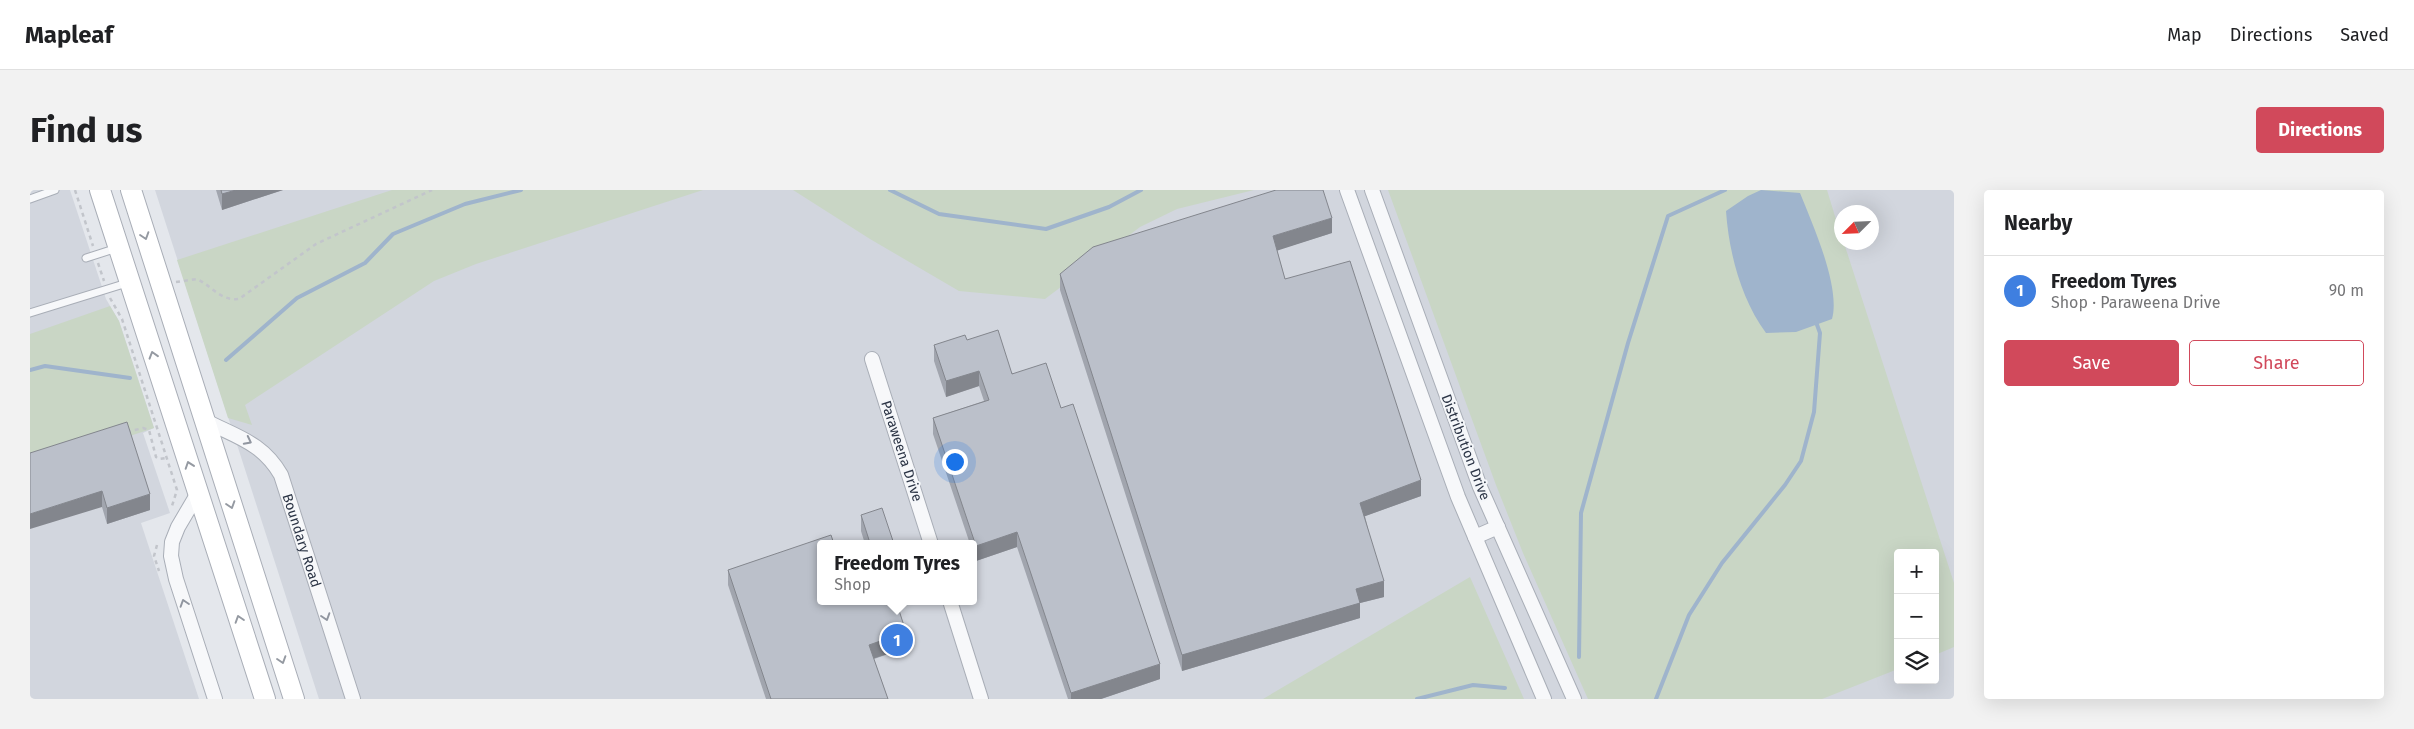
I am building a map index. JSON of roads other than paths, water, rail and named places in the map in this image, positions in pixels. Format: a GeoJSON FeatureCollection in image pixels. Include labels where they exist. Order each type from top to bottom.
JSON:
{"type":"FeatureCollection","features":[{"type":"Feature","properties":{"kind":"main road"},"geometry":{"type":"LineString","coordinates":[[100,190],[265,699]]}},
{"type":"Feature","properties":{"kind":"main road"},"geometry":{"type":"LineString","coordinates":[[131,190],[294,699]]}},
{"type":"Feature","properties":{"kind":"street","name":"Distribution Drive"},"geometry":{"type":"LineString","coordinates":[[1347,190],[1458,498],[1544,699]]}},
{"type":"Feature","properties":{"kind":"street","name":"Distribution Drive"},"geometry":{"type":"LineString","coordinates":[[1372,190],[1480,487],[1574,699]]}},
{"type":"Feature","properties":{"kind":"street","name":"Paraweena Drive"},"geometry":{"type":"LineString","coordinates":[[872,359],[930,540]]}},
{"type":"Feature","properties":{"kind":"street"},"geometry":{"type":"LineString","coordinates":[[1425,406],[1448,398]]}},
{"type":"Feature","properties":{"kind":"street","name":"Boundary Road"},"geometry":{"type":"LineString","coordinates":[[204,420],[260,448],[272,460],[281,475],[353,699]]}},
{"type":"Feature","properties":{"kind":"street"},"geometry":{"type":"LineString","coordinates":[[198,493],[178,527],[172,542],[171,556],[176,579],[215,699]]}},
{"type":"Feature","properties":{"kind":"street"},"geometry":{"type":"LineString","coordinates":[[1475,537],[1498,527]]}},
{"type":"Feature","properties":{"kind":"street"},"geometry":{"type":"LineString","coordinates":[[951,605],[981,699]]}},
{"type":"Feature","properties":{"kind":"lane"},"geometry":{"type":"LineString","coordinates":[[30,199],[55,190]]}},
{"type":"Feature","properties":{"kind":"lane"},"geometry":{"type":"LineString","coordinates":[[86,258],[119,248]]}},
{"type":"Feature","properties":{"kind":"lane"},"geometry":{"type":"LineString","coordinates":[[30,313],[130,282]]}},
{"type":"Feature","properties":{"kind":"water"},"geometry":{"type":"Polygon","coordinates":[[[1761,190],[1800,193],[1818,238],[1829,273],[1834,306],[1832,319],[1796,332],[1766,333],[1757,320],[1743,291],[1733,259],[1726,211],[1748,196],[1761,190]]]}},
{"type":"Feature","properties":{"kind":"waterway"},"geometry":{"type":"LineString","coordinates":[[226,360],[297,298],[365,263],[393,234],[465,204],[521,190]]}},
{"type":"Feature","properties":{"kind":"waterway"},"geometry":{"type":"LineString","coordinates":[[890,190],[939,214],[1046,229],[1109,207],[1141,190]]}},
{"type":"Feature","properties":{"kind":"waterway"},"geometry":{"type":"LineString","coordinates":[[1579,657],[1581,513],[1628,343],[1668,216],[1725,190]]}},
{"type":"Feature","properties":{"kind":"waterway"},"geometry":{"type":"LineString","coordinates":[[1656,699],[1689,615],[1722,563],[1785,485],[1801,461],[1814,412],[1820,333],[1816,322]]}},
{"type":"Feature","properties":{"kind":"waterway"},"geometry":{"type":"LineString","coordinates":[[30,370],[45,366],[130,378]]}},
{"type":"Feature","properties":{"kind":"waterway"},"geometry":{"type":"LineString","coordinates":[[1417,699],[1473,685],[1505,688]]}},
{"type":"Feature","properties":{"kind":"place","name":"Freedom Tyres"},"geometry":{"type":"Point","coordinates":[897,640]}}]}
